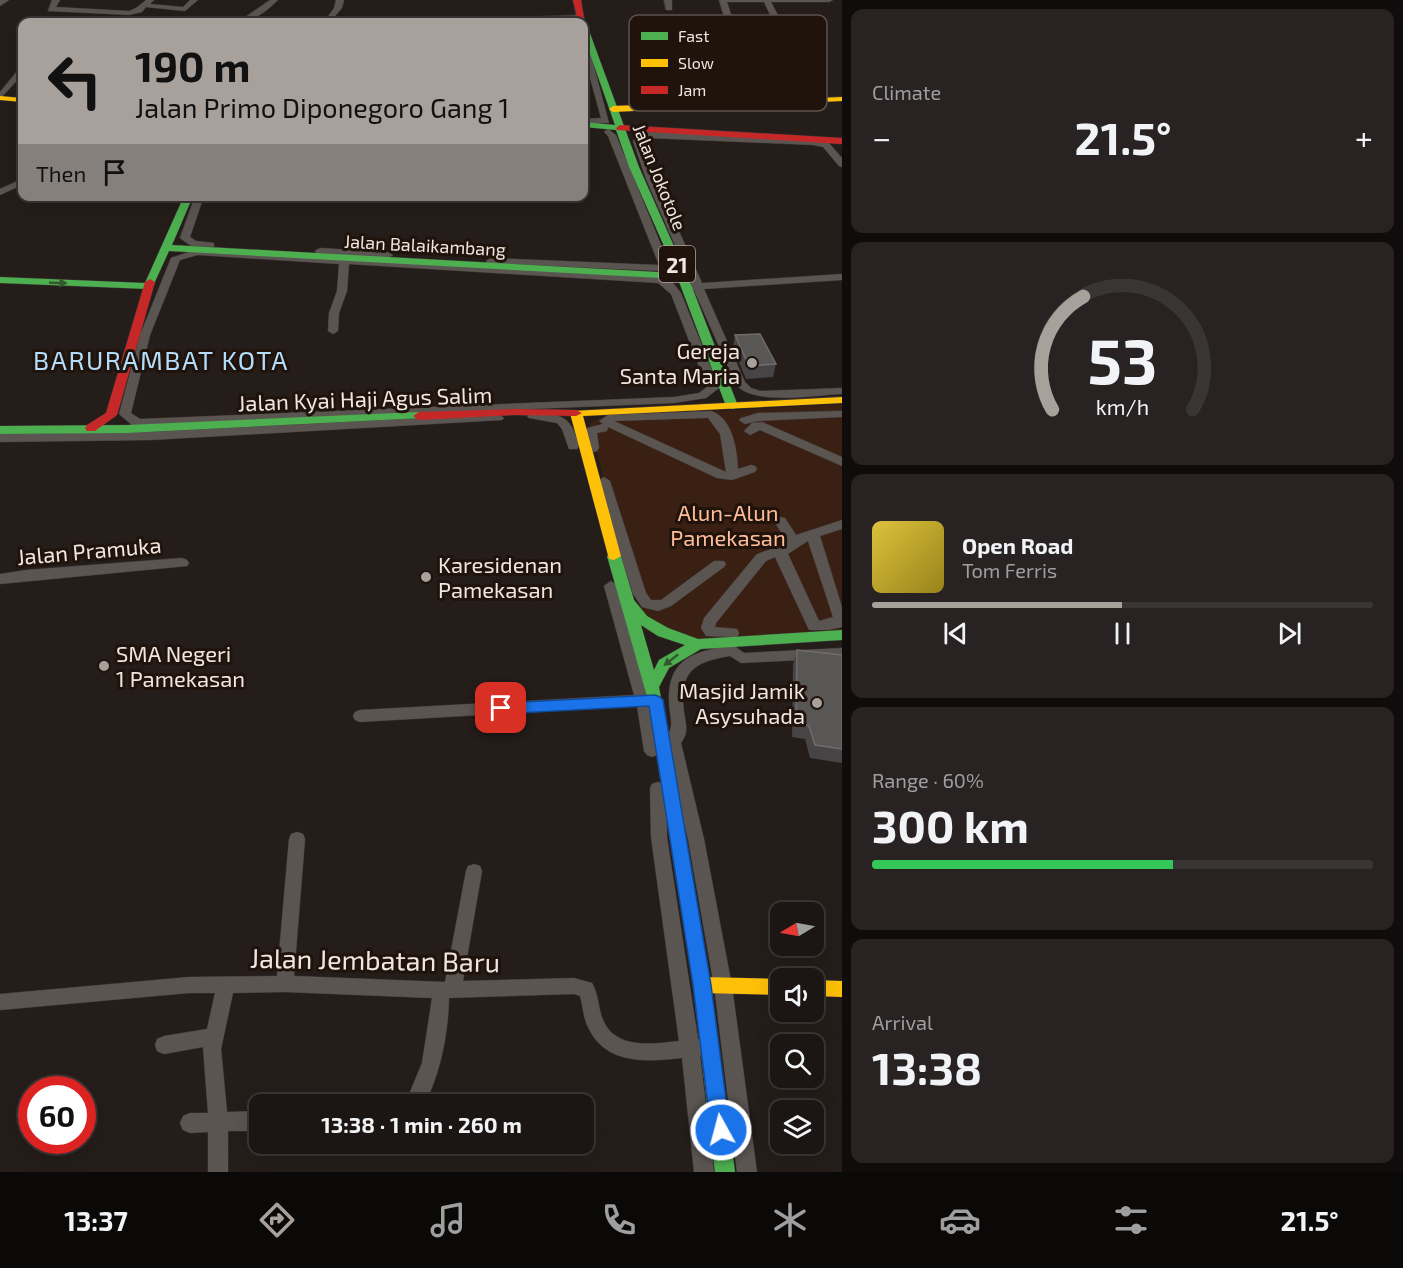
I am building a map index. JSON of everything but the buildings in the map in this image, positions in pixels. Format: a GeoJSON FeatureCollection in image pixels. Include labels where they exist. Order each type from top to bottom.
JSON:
{"type":"FeatureCollection","features":[{"type":"Feature","properties":{"kind":"main road","name":"Jalan Jokotole"},"geometry":{"type":"LineString","coordinates":[[577,0],[579,18]]}},
{"type":"Feature","properties":{"kind":"main road","name":"Jalan Jokotole"},"geometry":{"type":"LineString","coordinates":[[590,65],[634,167],[691,283],[732,406]]}},
{"type":"Feature","properties":{"kind":"main road"},"geometry":{"type":"LineString","coordinates":[[0,97],[18,99]]}},
{"type":"Feature","properties":{"kind":"main road"},"geometry":{"type":"LineString","coordinates":[[827,101],[842,99]]}},
{"type":"Feature","properties":{"kind":"main road"},"geometry":{"type":"LineString","coordinates":[[588,123],[724,111]]}},
{"type":"Feature","properties":{"kind":"main road"},"geometry":{"type":"LineString","coordinates":[[615,122],[836,141]]}},
{"type":"Feature","properties":{"kind":"main road"},"geometry":{"type":"LineString","coordinates":[[91,429],[111,416],[148,286],[187,201]]}},
{"type":"Feature","properties":{"kind":"main road","name":"Jalan Balaikambang"},"geometry":{"type":"LineString","coordinates":[[166,248],[691,283]]}},
{"type":"Feature","properties":{"kind":"main road"},"geometry":{"type":"LineString","coordinates":[[0,280],[148,286]]}},
{"type":"Feature","properties":{"kind":"main road","name":"Jalan Kyai Haji Agus Salim"},"geometry":{"type":"LineString","coordinates":[[0,430],[127,429],[842,400]]}},
{"type":"Feature","properties":{"kind":"main road"},"geometry":{"type":"LineString","coordinates":[[576,412],[602,518],[628,602],[675,814],[711,1047],[725,1172]]}},
{"type":"Feature","properties":{"kind":"main road"},"geometry":{"type":"LineString","coordinates":[[111,416],[127,429]]}},
{"type":"Feature","properties":{"kind":"main road"},"geometry":{"type":"LineString","coordinates":[[628,602],[642,619],[663,633],[698,644],[842,635]]}},
{"type":"Feature","properties":{"kind":"main road"},"geometry":{"type":"LineString","coordinates":[[650,695],[664,664],[698,644]]}},
{"type":"Feature","properties":{"kind":"main road"},"geometry":{"type":"LineString","coordinates":[[702,985],[770,987]]}},
{"type":"Feature","properties":{"kind":"main road"},"geometry":{"type":"LineString","coordinates":[[824,988],[842,989]]}},
{"type":"Feature","properties":{"kind":"street"},"geometry":{"type":"LineString","coordinates":[[0,4],[5,0]]}},
{"type":"Feature","properties":{"kind":"street"},"geometry":{"type":"LineString","coordinates":[[56,0],[49,15],[78,17],[83,11],[133,12],[151,2],[185,9],[194,0]]}},
{"type":"Feature","properties":{"kind":"street"},"geometry":{"type":"LineString","coordinates":[[249,18],[261,12],[274,0]]}},
{"type":"Feature","properties":{"kind":"street"},"geometry":{"type":"LineString","coordinates":[[330,18],[338,8],[340,0]]}},
{"type":"Feature","properties":{"kind":"street"},"geometry":{"type":"LineString","coordinates":[[570,0],[578,18]]}},
{"type":"Feature","properties":{"kind":"street"},"geometry":{"type":"LineString","coordinates":[[728,15],[723,0],[829,0]]}},
{"type":"Feature","properties":{"kind":"street"},"geometry":{"type":"LineString","coordinates":[[767,1],[774,15]]}},
{"type":"Feature","properties":{"kind":"street"},"geometry":{"type":"LineString","coordinates":[[137,18],[151,2]]}},
{"type":"Feature","properties":{"kind":"street"},"geometry":{"type":"LineString","coordinates":[[503,9],[510,18]]}},
{"type":"Feature","properties":{"kind":"street"},"geometry":{"type":"LineString","coordinates":[[588,123],[606,121],[590,65]]}},
{"type":"Feature","properties":{"kind":"street"},"geometry":{"type":"LineString","coordinates":[[0,97],[18,76]]}},
{"type":"Feature","properties":{"kind":"street"},"geometry":{"type":"LineString","coordinates":[[198,201],[185,234],[185,238],[194,244],[661,268],[664,265],[612,135],[615,122]]}},
{"type":"Feature","properties":{"kind":"street"},"geometry":{"type":"LineString","coordinates":[[842,164],[826,145],[813,142],[640,136],[637,141],[691,283],[740,383],[747,390],[759,394],[842,391]]}},
{"type":"Feature","properties":{"kind":"street"},"geometry":{"type":"LineString","coordinates":[[836,141],[842,157]]}},
{"type":"Feature","properties":{"kind":"street"},"geometry":{"type":"LineString","coordinates":[[0,192],[18,184]]}},
{"type":"Feature","properties":{"kind":"street"},"geometry":{"type":"LineString","coordinates":[[198,252],[343,260],[660,280],[676,293],[713,388],[702,396],[674,400],[150,424],[137,423],[125,414],[145,335],[176,258],[198,252]]}},
{"type":"Feature","properties":{"kind":"street"},"geometry":{"type":"LineString","coordinates":[[333,332],[334,313],[342,291],[343,260]]}},
{"type":"Feature","properties":{"kind":"street"},"geometry":{"type":"LineString","coordinates":[[691,283],[842,275]]}},
{"type":"Feature","properties":{"kind":"street"},"geometry":{"type":"LineString","coordinates":[[732,476],[731,450],[723,428],[711,414],[612,417],[605,421],[721,475],[732,476],[751,469]]}},
{"type":"Feature","properties":{"kind":"street"},"geometry":{"type":"LineString","coordinates":[[842,414],[758,417],[748,425],[762,426],[842,462]]}},
{"type":"Feature","properties":{"kind":"street"},"geometry":{"type":"LineString","coordinates":[[0,438],[163,435],[530,416],[559,420],[568,427],[650,695],[660,802],[657,814],[659,837],[704,1172]]}},
{"type":"Feature","properties":{"kind":"street"},"geometry":{"type":"LineString","coordinates":[[758,417],[842,452]]}},
{"type":"Feature","properties":{"kind":"street"},"geometry":{"type":"LineString","coordinates":[[603,428],[591,431],[590,438],[628,561],[640,594],[647,604],[658,606],[666,603],[719,564]]}},
{"type":"Feature","properties":{"kind":"street"},"geometry":{"type":"LineString","coordinates":[[780,521],[794,543]]}},
{"type":"Feature","properties":{"kind":"street"},"geometry":{"type":"LineString","coordinates":[[812,534],[841,620],[828,626],[716,634],[708,628],[709,622],[761,558],[773,552],[782,553],[794,543],[812,534],[842,524]]}},
{"type":"Feature","properties":{"kind":"street"},"geometry":{"type":"LineString","coordinates":[[782,553],[814,626]]}},
{"type":"Feature","properties":{"kind":"street","name":"Jalan Pramuka"},"geometry":{"type":"LineString","coordinates":[[0,579],[182,563]]}},
{"type":"Feature","properties":{"kind":"street"},"geometry":{"type":"LineString","coordinates":[[747,1172],[723,986],[696,840],[673,742],[680,733],[675,700],[678,677],[687,665],[699,657],[733,650],[741,658],[842,653]]}},
{"type":"Feature","properties":{"kind":"street"},"geometry":{"type":"LineString","coordinates":[[360,716],[650,695]]}},
{"type":"Feature","properties":{"kind":"street"},"geometry":{"type":"LineString","coordinates":[[285,984],[297,838]]}},
{"type":"Feature","properties":{"kind":"street"},"geometry":{"type":"LineString","coordinates":[[421,1094],[432,1065],[474,871]]}},
{"type":"Feature","properties":{"kind":"street"},"geometry":{"type":"LineString","coordinates":[[219,1172],[218,1122],[212,1049],[226,984]]}},
{"type":"Feature","properties":{"kind":"street","name":"Jalan Jembatan Baru"},"geometry":{"type":"LineString","coordinates":[[7,1001],[73,993],[226,984],[447,990],[551,985],[583,987],[589,994],[599,1030],[606,1041],[617,1049],[629,1052],[711,1047]]}},
{"type":"Feature","properties":{"kind":"street"},"geometry":{"type":"LineString","coordinates":[[164,1044],[214,1036]]}},
{"type":"Feature","properties":{"kind":"street"},"geometry":{"type":"LineString","coordinates":[[190,1123],[249,1121]]}},
{"type":"Feature","properties":{"kind":"green space","name":"Alun-Alun Pamekasan"},"geometry":{"type":"Polygon","coordinates":[[[842,404],[842,631],[689,643],[645,631],[589,423],[599,418],[842,404]]]}},
{"type":"Feature","properties":{"kind":"traffic: fast"},"geometry":{"type":"LineString","coordinates":[[588,39],[634,167],[687,287],[732,406]]}},
{"type":"Feature","properties":{"kind":"traffic: fast"},"geometry":{"type":"LineString","coordinates":[[588,125],[620,128]]}},
{"type":"Feature","properties":{"kind":"traffic: fast"},"geometry":{"type":"LineString","coordinates":[[150,282],[187,201]]}},
{"type":"Feature","properties":{"kind":"traffic: fast"},"geometry":{"type":"LineString","coordinates":[[166,248],[682,276]]}},
{"type":"Feature","properties":{"kind":"traffic: fast"},"geometry":{"type":"LineString","coordinates":[[0,280],[148,286]]}},
{"type":"Feature","properties":{"kind":"traffic: fast"},"geometry":{"type":"LineString","coordinates":[[0,430],[127,429],[419,416]]}},
{"type":"Feature","properties":{"kind":"traffic: fast"},"geometry":{"type":"LineString","coordinates":[[614,556],[628,602],[642,619],[663,632],[698,644],[842,635]]}},
{"type":"Feature","properties":{"kind":"traffic: fast"},"geometry":{"type":"LineString","coordinates":[[628,602],[655,700],[702,985],[725,1172]]}},
{"type":"Feature","properties":{"kind":"traffic: fast"},"geometry":{"type":"LineString","coordinates":[[652,686],[664,664],[698,644]]}},
{"type":"Feature","properties":{"kind":"traffic: slow"},"geometry":{"type":"LineString","coordinates":[[0,98],[18,100]]}},
{"type":"Feature","properties":{"kind":"traffic: slow"},"geometry":{"type":"LineString","coordinates":[[827,100],[842,99]]}},
{"type":"Feature","properties":{"kind":"traffic: slow"},"geometry":{"type":"LineString","coordinates":[[613,109],[629,108]]}},
{"type":"Feature","properties":{"kind":"traffic: slow"},"geometry":{"type":"LineString","coordinates":[[614,556],[576,413],[842,400]]}},
{"type":"Feature","properties":{"kind":"traffic: slow"},"geometry":{"type":"LineString","coordinates":[[702,985],[770,987]]}},
{"type":"Feature","properties":{"kind":"traffic: slow"},"geometry":{"type":"LineString","coordinates":[[824,988],[842,989]]}},
{"type":"Feature","properties":{"kind":"traffic: jam"},"geometry":{"type":"LineString","coordinates":[[577,0],[581,18]]}},
{"type":"Feature","properties":{"kind":"traffic: jam"},"geometry":{"type":"LineString","coordinates":[[620,128],[842,141]]}},
{"type":"Feature","properties":{"kind":"traffic: jam"},"geometry":{"type":"LineString","coordinates":[[91,428],[111,415],[150,282]]}},
{"type":"Feature","properties":{"kind":"traffic: jam"},"geometry":{"type":"LineString","coordinates":[[419,416],[515,412],[576,413]]}},
{"type":"Feature","properties":{"kind":"place","name":"Gereja Santa Maria"},"geometry":{"type":"Point","coordinates":[752,363]}},
{"type":"Feature","properties":{"kind":"place","name":"Karesidenan Pamekasan"},"geometry":{"type":"Point","coordinates":[426,577]}},
{"type":"Feature","properties":{"kind":"place","name":"SMA Negeri 1 Pamekasan"},"geometry":{"type":"Point","coordinates":[104,666]}},
{"type":"Feature","properties":{"kind":"place","name":"Masjid Jamik Asysuhada"},"geometry":{"type":"Point","coordinates":[817,703]}},
{"type":"Feature","properties":{"kind":"district","name":"BARURAMBAT KOTA"},"geometry":{"type":"Point","coordinates":[161,359]}},
{"type":"Feature","properties":{"kind":"route"},"geometry":{"type":"LineString","coordinates":[[501,708],[655,700],[702,985],[721,1130]]}}]}
